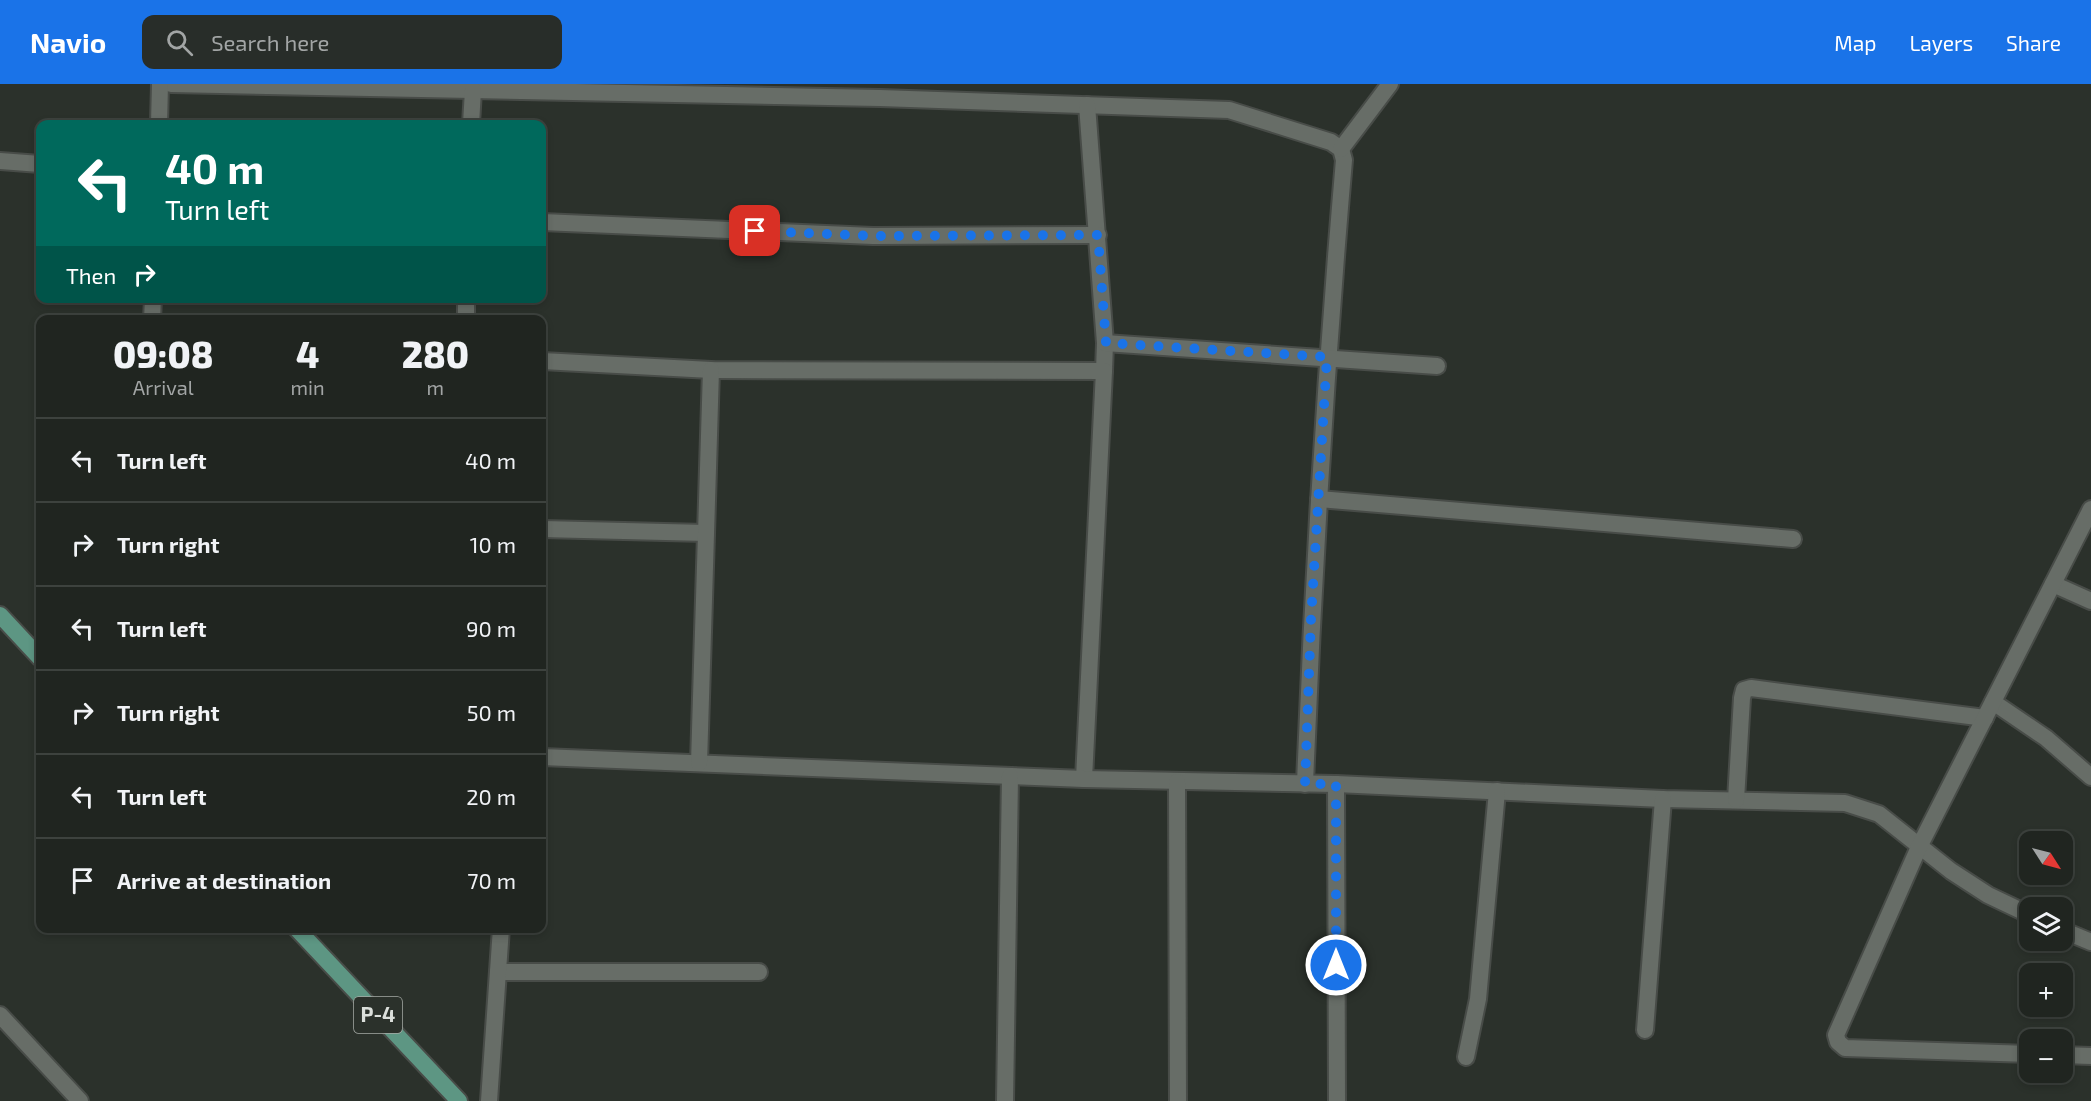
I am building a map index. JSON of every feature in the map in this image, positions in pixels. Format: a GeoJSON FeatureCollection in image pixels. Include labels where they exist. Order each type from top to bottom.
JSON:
{"type":"FeatureCollection","features":[{"type":"Feature","properties":{"kind":"main road"},"geometry":{"type":"LineString","coordinates":[[0,615],[36,654]]}},
{"type":"Feature","properties":{"kind":"main road","name":"P-4"},"geometry":{"type":"LineString","coordinates":[[301,933],[459,1101]]}},
{"type":"Feature","properties":{"kind":"street"},"geometry":{"type":"LineString","coordinates":[[159,120],[160,84]]}},
{"type":"Feature","properties":{"kind":"street"},"geometry":{"type":"LineString","coordinates":[[171,84],[376,86],[472,90],[558,88],[1229,110],[1331,142],[1341,148],[1344,160],[1327,357],[1318,499],[1305,784]]}},
{"type":"Feature","properties":{"kind":"street"},"geometry":{"type":"LineString","coordinates":[[1341,148],[1390,84]]}},
{"type":"Feature","properties":{"kind":"street"},"geometry":{"type":"LineString","coordinates":[[471,120],[472,90]]}},
{"type":"Feature","properties":{"kind":"street"},"geometry":{"type":"LineString","coordinates":[[1084,779],[1106,343],[1087,105]]}},
{"type":"Feature","properties":{"kind":"street"},"geometry":{"type":"LineString","coordinates":[[0,161],[36,164]]}},
{"type":"Feature","properties":{"kind":"street"},"geometry":{"type":"LineString","coordinates":[[546,222],[873,236],[1098,235]]}},
{"type":"Feature","properties":{"kind":"street"},"geometry":{"type":"LineString","coordinates":[[1106,343],[1437,366]]}},
{"type":"Feature","properties":{"kind":"street"},"geometry":{"type":"LineString","coordinates":[[546,362],[711,370],[1104,371]]}},
{"type":"Feature","properties":{"kind":"street"},"geometry":{"type":"LineString","coordinates":[[699,763],[711,370]]}},
{"type":"Feature","properties":{"kind":"street"},"geometry":{"type":"LineString","coordinates":[[1318,499],[1793,539]]}},
{"type":"Feature","properties":{"kind":"street"},"geometry":{"type":"LineString","coordinates":[[2019,1054],[1845,1048],[1838,1042],[1836,1035],[1919,847],[2091,509]]}},
{"type":"Feature","properties":{"kind":"street"},"geometry":{"type":"LineString","coordinates":[[546,529],[706,533]]}},
{"type":"Feature","properties":{"kind":"street"},"geometry":{"type":"LineString","coordinates":[[2053,584],[2091,601]]}},
{"type":"Feature","properties":{"kind":"street"},"geometry":{"type":"LineString","coordinates":[[1736,800],[1744,690],[1751,688],[1985,718]]}},
{"type":"Feature","properties":{"kind":"street"},"geometry":{"type":"LineString","coordinates":[[1993,702],[2046,738],[2091,777]]}},
{"type":"Feature","properties":{"kind":"street"},"geometry":{"type":"LineString","coordinates":[[546,757],[1084,779],[1336,784],[1663,799],[1845,803],[1879,814],[1919,847],[1988,895],[2019,910]]}},
{"type":"Feature","properties":{"kind":"street"},"geometry":{"type":"LineString","coordinates":[[1005,1101],[1010,776]]}},
{"type":"Feature","properties":{"kind":"street"},"geometry":{"type":"LineString","coordinates":[[1177,782],[1178,1101]]}},
{"type":"Feature","properties":{"kind":"street"},"geometry":{"type":"LineString","coordinates":[[1336,784],[1337,1101]]}},
{"type":"Feature","properties":{"kind":"street"},"geometry":{"type":"LineString","coordinates":[[1466,1057],[1478,999],[1497,790]]}},
{"type":"Feature","properties":{"kind":"street"},"geometry":{"type":"LineString","coordinates":[[1645,1030],[1663,799]]}},
{"type":"Feature","properties":{"kind":"street"},"geometry":{"type":"LineString","coordinates":[[489,1101],[501,933]]}},
{"type":"Feature","properties":{"kind":"street"},"geometry":{"type":"LineString","coordinates":[[2073,935],[2091,942]]}},
{"type":"Feature","properties":{"kind":"street"},"geometry":{"type":"LineString","coordinates":[[498,972],[759,972]]}},
{"type":"Feature","properties":{"kind":"street"},"geometry":{"type":"LineString","coordinates":[[0,1015],[80,1101]]}},
{"type":"Feature","properties":{"kind":"street"},"geometry":{"type":"LineString","coordinates":[[2073,1055],[2091,1056]]}},
{"type":"Feature","properties":{"kind":"route"},"geometry":{"type":"LineString","coordinates":[[755,231],[873,236],[1098,235],[1106,343],[1327,357],[1311,619],[1305,784],[1336,784],[1336,965]]}}]}
